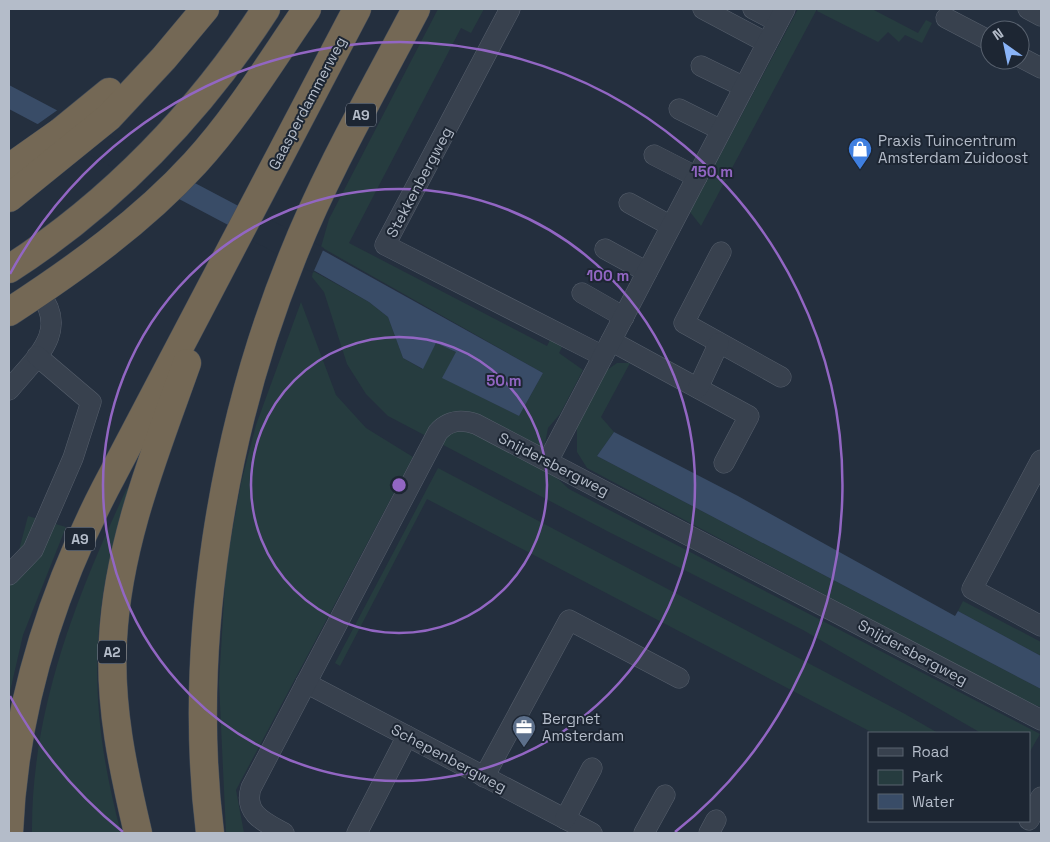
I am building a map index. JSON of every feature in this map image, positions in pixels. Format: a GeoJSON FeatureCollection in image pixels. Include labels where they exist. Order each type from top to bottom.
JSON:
{"type":"FeatureCollection","features":[{"type":"Feature","properties":{"kind":"highway"},"geometry":{"type":"LineString","coordinates":[[100,113],[201,9]]}},
{"type":"Feature","properties":{"kind":"highway"},"geometry":{"type":"LineString","coordinates":[[9,198],[22,168],[100,113],[164,58],[206,9]]}},
{"type":"Feature","properties":{"kind":"highway"},"geometry":{"type":"LineString","coordinates":[[9,269],[96,204],[158,143],[215,81],[266,9]]}},
{"type":"Feature","properties":{"kind":"highway"},"geometry":{"type":"LineString","coordinates":[[9,312],[132,223],[195,163],[230,120],[307,9]]}},
{"type":"Feature","properties":{"kind":"highway","name":"Gaasperdammerweg"},"geometry":{"type":"LineString","coordinates":[[219,269],[357,9]]}},
{"type":"Feature","properties":{"kind":"highway","name":"A9"},"geometry":{"type":"LineString","coordinates":[[210,833],[205,782],[204,681],[210,598],[218,529],[230,465],[251,377],[277,299],[307,221],[416,9]]}},
{"type":"Feature","properties":{"kind":"highway","name":"A9"},"geometry":{"type":"LineString","coordinates":[[9,833],[14,769],[23,709],[36,656],[56,598],[88,522],[219,269]]}},
{"type":"Feature","properties":{"kind":"highway","name":"A2"},"geometry":{"type":"LineString","coordinates":[[138,833],[121,761],[115,717],[112,679],[115,612],[123,564],[137,506],[219,269]]}},
{"type":"Feature","properties":{"kind":"street","name":"Stekkenbergweg"},"geometry":{"type":"LineString","coordinates":[[510,9],[385,245],[607,349]]}},
{"type":"Feature","properties":{"kind":"street"},"geometry":{"type":"LineString","coordinates":[[702,9],[767,43]]}},
{"type":"Feature","properties":{"kind":"street"},"geometry":{"type":"LineString","coordinates":[[548,461],[782,15],[753,9]]}},
{"type":"Feature","properties":{"kind":"street"},"geometry":{"type":"LineString","coordinates":[[1028,9],[1041,16]]}},
{"type":"Feature","properties":{"kind":"street"},"geometry":{"type":"LineString","coordinates":[[946,18],[980,36]]}},
{"type":"Feature","properties":{"kind":"street"},"geometry":{"type":"LineString","coordinates":[[701,66],[744,87]]}},
{"type":"Feature","properties":{"kind":"street"},"geometry":{"type":"LineString","coordinates":[[679,109],[721,130]]}},
{"type":"Feature","properties":{"kind":"street"},"geometry":{"type":"LineString","coordinates":[[654,155],[697,177]]}},
{"type":"Feature","properties":{"kind":"street"},"geometry":{"type":"LineString","coordinates":[[629,202],[671,226]]}},
{"type":"Feature","properties":{"kind":"street"},"geometry":{"type":"LineString","coordinates":[[605,249],[647,272]]}},
{"type":"Feature","properties":{"kind":"street"},"geometry":{"type":"LineString","coordinates":[[722,252],[684,323],[781,377]]}},
{"type":"Feature","properties":{"kind":"street"},"geometry":{"type":"LineString","coordinates":[[9,390],[37,356],[50,336],[52,325],[49,307],[39,292]]}},
{"type":"Feature","properties":{"kind":"street"},"geometry":{"type":"LineString","coordinates":[[582,293],[624,317]]}},
{"type":"Feature","properties":{"kind":"street"},"geometry":{"type":"LineString","coordinates":[[698,388],[719,343]]}},
{"type":"Feature","properties":{"kind":"street"},"geometry":{"type":"LineString","coordinates":[[607,349],[698,388],[750,416],[724,463]]}},
{"type":"Feature","properties":{"kind":"street"},"geometry":{"type":"LineString","coordinates":[[9,575],[33,550],[73,458],[91,402],[37,356]]}},
{"type":"Feature","properties":{"kind":"street","name":"Snijdersbergweg"},"geometry":{"type":"LineString","coordinates":[[284,833],[256,817],[250,806],[249,795],[251,788],[430,447],[444,426],[451,422],[468,421],[548,461],[1041,720]]}},
{"type":"Feature","properties":{"kind":"street"},"geometry":{"type":"LineString","coordinates":[[1041,460],[972,589],[1041,626]]}},
{"type":"Feature","properties":{"kind":"street"},"geometry":{"type":"LineString","coordinates":[[484,777],[569,620],[679,678]]}},
{"type":"Feature","properties":{"kind":"street","name":"Schepenbergweg"},"geometry":{"type":"LineString","coordinates":[[306,683],[588,832]]}},
{"type":"Feature","properties":{"kind":"street"},"geometry":{"type":"LineString","coordinates":[[357,833],[407,736]]}},
{"type":"Feature","properties":{"kind":"street"},"geometry":{"type":"LineString","coordinates":[[565,819],[592,768]]}},
{"type":"Feature","properties":{"kind":"street"},"geometry":{"type":"LineString","coordinates":[[644,833],[665,795]]}},
{"type":"Feature","properties":{"kind":"street"},"geometry":{"type":"LineString","coordinates":[[1030,819],[1041,797]]}},
{"type":"Feature","properties":{"kind":"street"},"geometry":{"type":"LineString","coordinates":[[1022,833],[1028,822]]}},
{"type":"Feature","properties":{"kind":"green space"},"geometry":{"type":"Polygon","coordinates":[[[438,9],[484,9],[471,33],[461,28],[349,243],[547,346],[550,340],[562,347],[559,353],[583,370],[560,414],[548,428],[543,454],[547,469],[569,489],[1040,734],[1030,751],[1030,732],[979,732],[803,630],[607,531],[388,416],[366,394],[347,364],[324,292],[312,277],[313,271],[369,302],[388,317],[403,358],[422,369],[436,343],[456,352],[443,378],[519,416],[543,373],[321,247],[329,219],[438,9]]]}},
{"type":"Feature","properties":{"kind":"green space"},"geometry":{"type":"Polygon","coordinates":[[[798,9],[817,9],[701,226],[690,212],[798,9]]]}},
{"type":"Feature","properties":{"kind":"green space"},"geometry":{"type":"Polygon","coordinates":[[[818,9],[872,9],[918,33],[926,20],[932,23],[922,43],[905,35],[899,42],[888,32],[878,42],[817,11],[818,9]]]}},
{"type":"Feature","properties":{"kind":"green space"},"geometry":{"type":"Polygon","coordinates":[[[301,302],[336,395],[366,428],[413,457],[236,790],[244,833],[226,833],[219,683],[226,566],[241,483],[256,425],[301,302]]]}},
{"type":"Feature","properties":{"kind":"green space"},"geometry":{"type":"Polygon","coordinates":[[[617,363],[630,363],[601,417],[614,432],[597,456],[1041,689],[1041,707],[1026,702],[587,468],[577,452],[577,427],[607,370],[617,363]]]}},
{"type":"Feature","properties":{"kind":"green space"},"geometry":{"type":"Polygon","coordinates":[[[438,468],[936,732],[871,732],[427,499],[340,666],[335,663],[438,468]]]}},
{"type":"Feature","properties":{"kind":"green space"},"geometry":{"type":"Polygon","coordinates":[[[127,488],[129,490],[106,578],[100,619],[97,661],[98,702],[103,744],[110,788],[121,833],[32,833],[39,743],[48,699],[74,613],[90,571],[127,488]]]}},
{"type":"Feature","properties":{"kind":"green space"},"geometry":{"type":"Polygon","coordinates":[[[28,516],[66,527],[23,635],[9,696],[9,588],[28,516]]]}},
{"type":"Feature","properties":{"kind":"green space"},"geometry":{"type":"Polygon","coordinates":[[[963,601],[1041,642],[1041,656],[958,611],[963,601]]]}},
{"type":"Feature","properties":{"kind":"water"},"geometry":{"type":"Polygon","coordinates":[[[9,85],[324,251],[543,373],[519,416],[442,378],[456,352],[436,343],[423,369],[403,358],[388,317],[369,302],[315,271],[9,109],[9,85]]]}},
{"type":"Feature","properties":{"kind":"water"},"geometry":{"type":"Polygon","coordinates":[[[614,432],[738,496],[955,616],[958,611],[1041,656],[1041,689],[597,456],[614,432]]]}},
{"type":"Feature","properties":{"kind":"pier"},"geometry":{"type":"Polygon","coordinates":[[[59,109],[197,181],[177,201],[35,126],[59,109]]]}},
{"type":"Feature","properties":{"kind":"pier"},"geometry":{"type":"Polygon","coordinates":[[[240,204],[324,248],[313,273],[227,227],[240,204]]]}},
{"type":"Feature","properties":{"kind":"place","name":"Praxis Tuincentrum Amsterdam Zuidoost"},"geometry":{"type":"Point","coordinates":[860,170]}},
{"type":"Feature","properties":{"kind":"place","name":"Bergnet Amsterdam"},"geometry":{"type":"Point","coordinates":[524,748]}}]}
